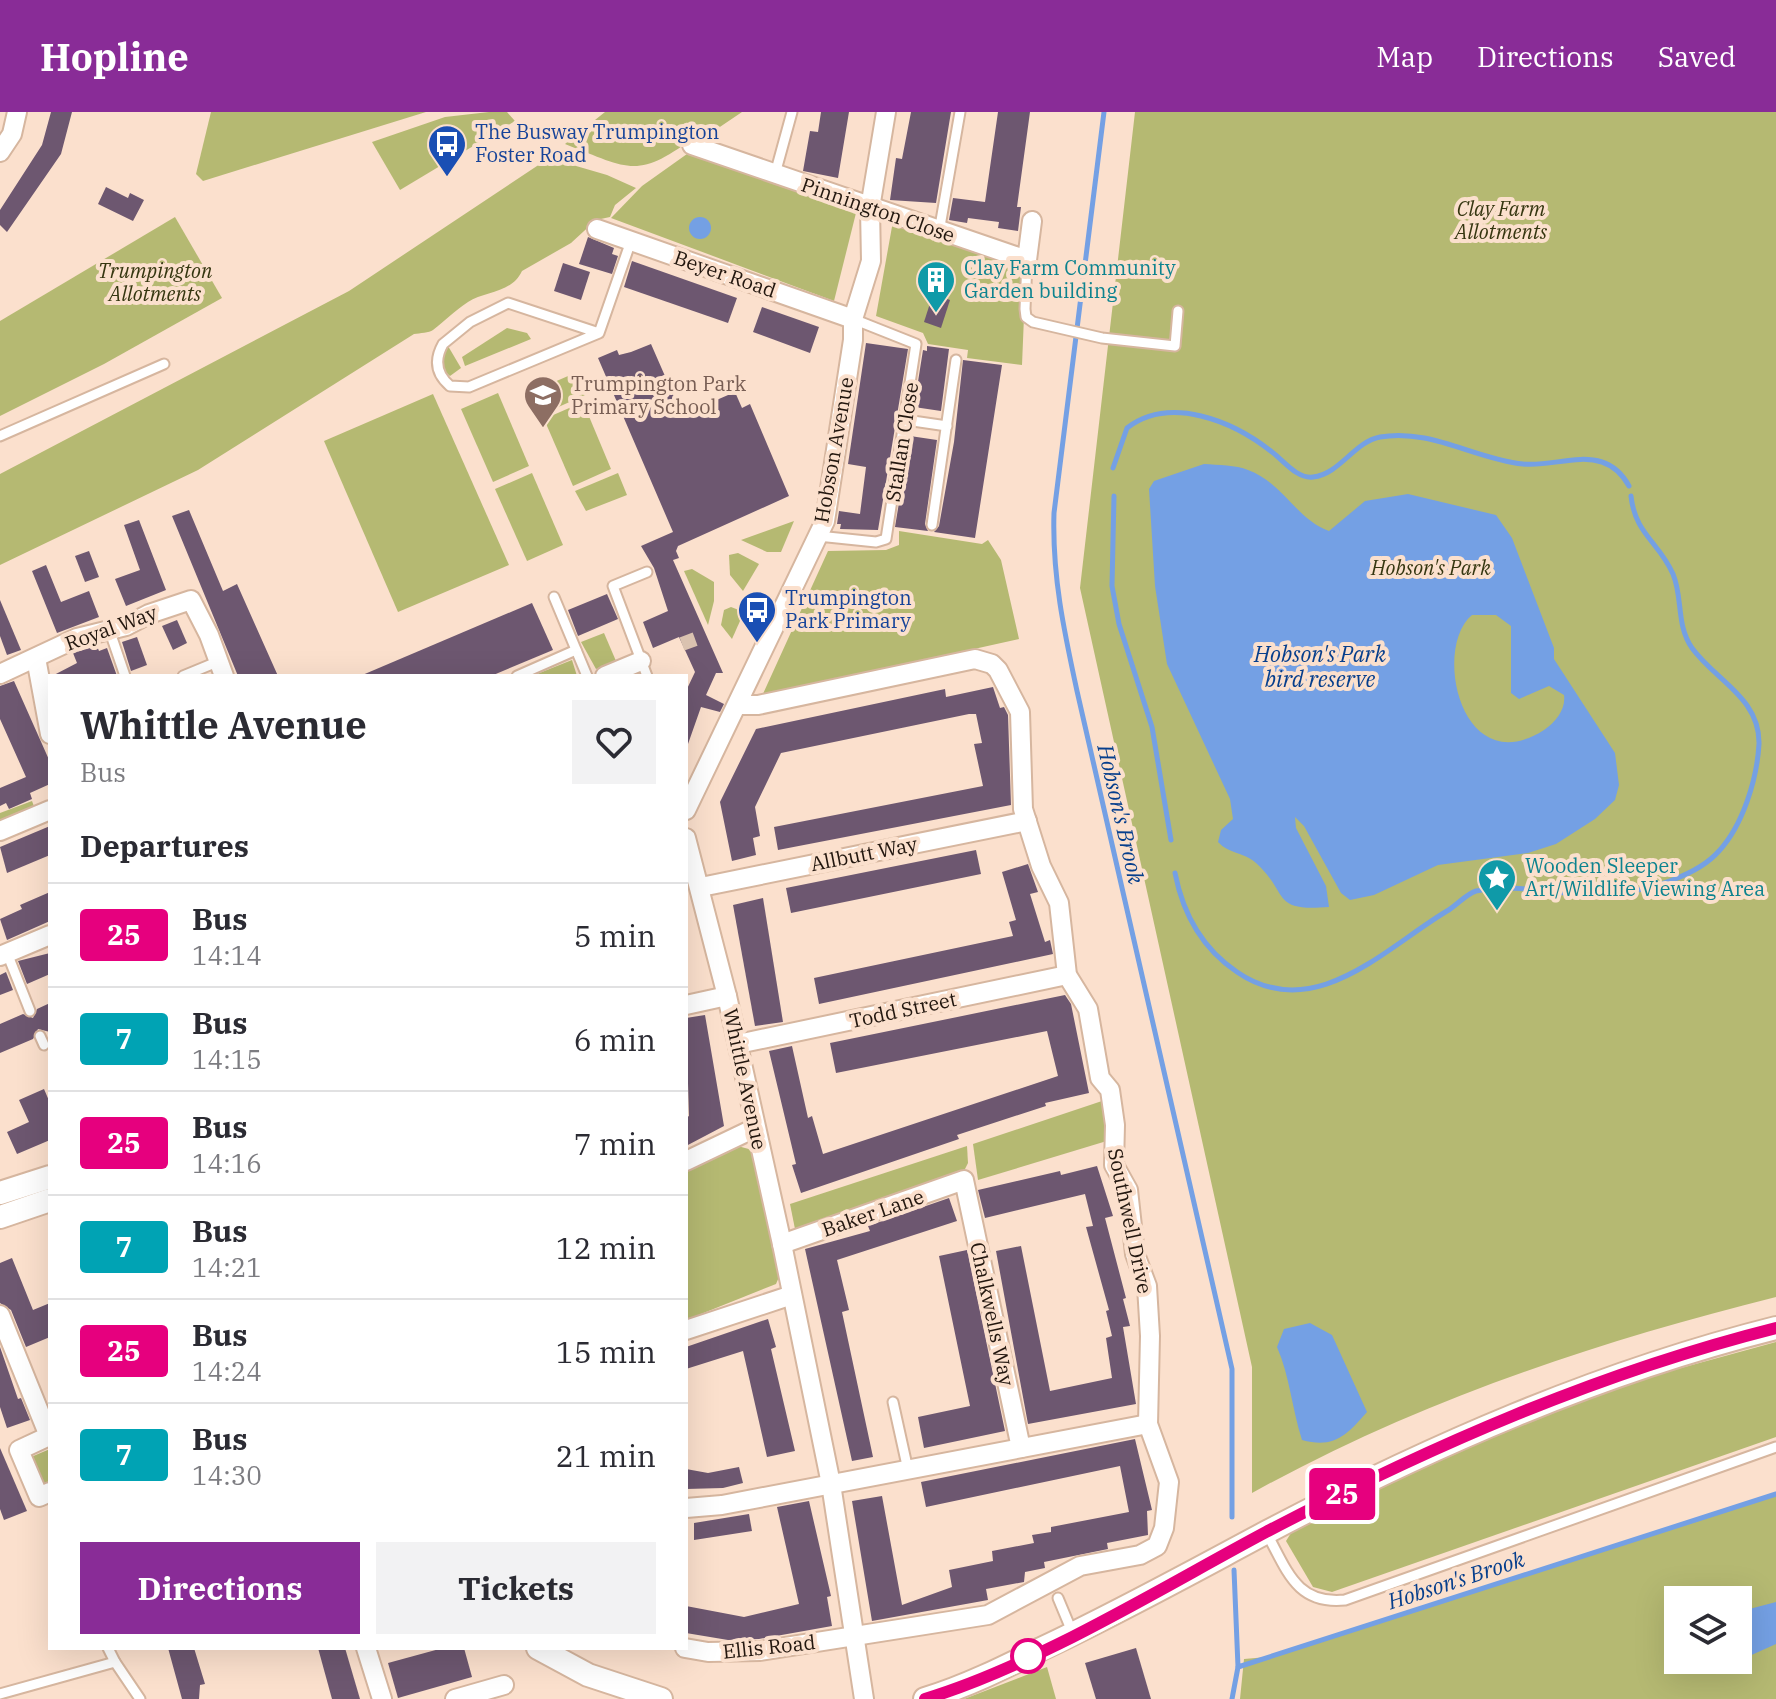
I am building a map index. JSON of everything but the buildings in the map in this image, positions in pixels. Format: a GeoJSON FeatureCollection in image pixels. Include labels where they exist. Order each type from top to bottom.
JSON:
{"type":"FeatureCollection","features":[{"type":"Feature","properties":{"kind":"street"},"geometry":{"type":"LineString","coordinates":[[0,152],[12,134],[17,112]]}},
{"type":"Feature","properties":{"kind":"street","name":"Hobson Avenue"},"geometry":{"type":"LineString","coordinates":[[688,806],[825,521],[853,319],[871,261],[870,208],[886,112]]}},
{"type":"Feature","properties":{"kind":"street","name":"Pinnington Close"},"geometry":{"type":"LineString","coordinates":[[692,145],[1027,260]]}},
{"type":"Feature","properties":{"kind":"street"},"geometry":{"type":"LineString","coordinates":[[1027,260],[1032,221]]}},
{"type":"Feature","properties":{"kind":"street","name":"Beyer Road"},"geometry":{"type":"LineString","coordinates":[[597,229],[853,319]]}},
{"type":"Feature","properties":{"kind":"street","name":"Royal Way"},"geometry":{"type":"LineString","coordinates":[[0,674],[77,638],[126,626],[149,614],[191,600],[209,635],[221,669]]}},
{"type":"Feature","properties":{"kind":"street"},"geometry":{"type":"LineString","coordinates":[[36,658],[48,723]]}},
{"type":"Feature","properties":{"kind":"street","name":"Southwell Drive"},"geometry":{"type":"LineString","coordinates":[[738,705],[758,705],[975,659],[992,664],[1020,712],[1027,821],[1041,866],[1059,903],[1067,975],[1088,1009],[1100,1078],[1110,1090],[1115,1125],[1114,1165],[1128,1190],[1135,1254],[1147,1286],[1150,1336],[1148,1424],[1169,1482],[1164,1528],[1157,1546],[1140,1555],[1080,1566],[988,1615],[854,1637]]}},
{"type":"Feature","properties":{"kind":"street"},"geometry":{"type":"LineString","coordinates":[[615,674],[644,668]]}},
{"type":"Feature","properties":{"kind":"street"},"geometry":{"type":"LineString","coordinates":[[0,831],[48,811]]}},
{"type":"Feature","properties":{"kind":"street","name":"Allbutt Way"},"geometry":{"type":"LineString","coordinates":[[701,887],[1027,821]]}},
{"type":"Feature","properties":{"kind":"street","name":"Whittle Avenue"},"geometry":{"type":"LineString","coordinates":[[688,845],[727,996],[782,1244],[831,1484],[864,1699]]}},
{"type":"Feature","properties":{"kind":"street"},"geometry":{"type":"LineString","coordinates":[[3,954],[48,936]]}},
{"type":"Feature","properties":{"kind":"street","name":"Todd Street"},"geometry":{"type":"LineString","coordinates":[[738,1044],[1067,975]]}},
{"type":"Feature","properties":{"kind":"street"},"geometry":{"type":"LineString","coordinates":[[688,1005],[727,996]]}},
{"type":"Feature","properties":{"kind":"street"},"geometry":{"type":"LineString","coordinates":[[688,1160],[755,1128]]}},
{"type":"Feature","properties":{"kind":"street"},"geometry":{"type":"LineString","coordinates":[[0,1193],[48,1178]]}},
{"type":"Feature","properties":{"kind":"street","name":"Baker Lane"},"geometry":{"type":"LineString","coordinates":[[782,1244],[964,1180]]}},
{"type":"Feature","properties":{"kind":"street","name":"Chalkwells Way"},"geometry":{"type":"LineString","coordinates":[[964,1180],[1021,1448]]}},
{"type":"Feature","properties":{"kind":"street"},"geometry":{"type":"LineString","coordinates":[[0,1217],[48,1201]]}},
{"type":"Feature","properties":{"kind":"street"},"geometry":{"type":"LineString","coordinates":[[688,1329],[792,1295]]}},
{"type":"Feature","properties":{"kind":"street"},"geometry":{"type":"LineString","coordinates":[[0,1315],[48,1434]]}},
{"type":"Feature","properties":{"kind":"street"},"geometry":{"type":"LineString","coordinates":[[925,1699],[985,1676],[1073,1634],[1422,1453],[1677,1356],[1776,1328]]}},
{"type":"Feature","properties":{"kind":"street"},"geometry":{"type":"LineString","coordinates":[[688,1508],[722,1505],[1148,1424]]}},
{"type":"Feature","properties":{"kind":"street"},"geometry":{"type":"LineString","coordinates":[[48,1436],[19,1450],[39,1497],[48,1493]]}},
{"type":"Feature","properties":{"kind":"street","name":"Ellis Road"},"geometry":{"type":"LineString","coordinates":[[688,1649],[708,1652],[760,1651],[854,1637]]}},
{"type":"Feature","properties":{"kind":"street"},"geometry":{"type":"LineString","coordinates":[[367,1650],[382,1699]]}},
{"type":"Feature","properties":{"kind":"street"},"geometry":{"type":"LineString","coordinates":[[541,1650],[609,1692],[661,1699]]}},
{"type":"Feature","properties":{"kind":"street"},"geometry":{"type":"LineString","coordinates":[[455,1699],[504,1685]]}},
{"type":"Feature","properties":{"kind":"lane"},"geometry":{"type":"LineString","coordinates":[[775,174],[792,112]]}},
{"type":"Feature","properties":{"kind":"lane"},"geometry":{"type":"LineString","coordinates":[[939,232],[960,112]]}},
{"type":"Feature","properties":{"kind":"lane"},"geometry":{"type":"LineString","coordinates":[[599,333],[520,305],[502,304],[443,344],[437,355],[438,368],[450,386],[469,387],[599,333],[631,241]]}},
{"type":"Feature","properties":{"kind":"lane"},"geometry":{"type":"LineString","coordinates":[[1027,260],[1026,317],[1056,330],[1175,346],[1178,311]]}},
{"type":"Feature","properties":{"kind":"lane","name":"Stallan Close"},"geometry":{"type":"LineString","coordinates":[[818,536],[876,542],[886,539],[906,420],[916,344],[853,319]]}},
{"type":"Feature","properties":{"kind":"lane"},"geometry":{"type":"LineString","coordinates":[[932,525],[956,360]]}},
{"type":"Feature","properties":{"kind":"lane"},"geometry":{"type":"LineString","coordinates":[[0,436],[164,364]]}},
{"type":"Feature","properties":{"kind":"lane"},"geometry":{"type":"LineString","coordinates":[[906,420],[947,426]]}},
{"type":"Feature","properties":{"kind":"lane"},"geometry":{"type":"LineString","coordinates":[[644,668],[613,586],[647,572]]}},
{"type":"Feature","properties":{"kind":"lane"},"geometry":{"type":"LineString","coordinates":[[554,597],[586,674]]}},
{"type":"Feature","properties":{"kind":"lane"},"geometry":{"type":"LineString","coordinates":[[109,629],[124,674]]}},
{"type":"Feature","properties":{"kind":"lane"},"geometry":{"type":"LineString","coordinates":[[522,674],[576,650]]}},
{"type":"Feature","properties":{"kind":"lane"},"geometry":{"type":"LineString","coordinates":[[194,674],[221,669]]}},
{"type":"Feature","properties":{"kind":"lane"},"geometry":{"type":"LineString","coordinates":[[3,954],[30,1011]]}},
{"type":"Feature","properties":{"kind":"lane"},"geometry":{"type":"LineString","coordinates":[[893,1402],[908,1470]]}},
{"type":"Feature","properties":{"kind":"lane"},"geometry":{"type":"LineString","coordinates":[[1266,1532],[1310,1598],[1323,1602],[1345,1600],[1776,1447]]}},
{"type":"Feature","properties":{"kind":"lane"},"geometry":{"type":"LineString","coordinates":[[1058,1598],[1073,1634]]}},
{"type":"Feature","properties":{"kind":"lane"},"geometry":{"type":"LineString","coordinates":[[109,1650],[140,1699]]}},
{"type":"Feature","properties":{"kind":"lane"},"geometry":{"type":"LineString","coordinates":[[0,1694],[115,1662]]}},
{"type":"Feature","properties":{"kind":"green space"},"geometry":{"type":"Polygon","coordinates":[[[211,112],[426,112],[203,181],[196,174],[211,112]]]}},
{"type":"Feature","properties":{"kind":"green space"},"geometry":{"type":"Polygon","coordinates":[[[507,112],[515,121],[400,190],[372,142],[445,117],[507,112]]]}},
{"type":"Feature","properties":{"kind":"green space"},"geometry":{"type":"Polygon","coordinates":[[[605,112],[742,112],[708,135],[699,134],[661,159],[634,166],[605,160],[565,144],[605,112]]]}},
{"type":"Feature","properties":{"kind":"green space","name":"Hobson's Park"},"geometry":{"type":"Polygon","coordinates":[[[1135,112],[1776,112],[1776,1297],[1640,1334],[1508,1378],[1378,1430],[1252,1493],[1252,1367],[1080,588],[1135,112]]]}},
{"type":"Feature","properties":{"kind":"green space"},"geometry":{"type":"Polygon","coordinates":[[[694,149],[857,209],[834,301],[611,218],[642,186],[694,149]]]}},
{"type":"Feature","properties":{"kind":"green space"},"geometry":{"type":"Polygon","coordinates":[[[559,161],[607,175],[636,188],[615,205],[610,217],[596,220],[571,243],[522,271],[512,284],[468,302],[431,331],[414,334],[198,470],[0,565],[0,474],[349,291],[543,162],[559,161]]]}},
{"type":"Feature","properties":{"kind":"green space","name":"Trumpington Allotments"},"geometry":{"type":"Polygon","coordinates":[[[175,217],[222,298],[104,364],[0,416],[0,321],[175,217]]]}},
{"type":"Feature","properties":{"kind":"green space"},"geometry":{"type":"Polygon","coordinates":[[[893,221],[1026,268],[1022,365],[967,358],[968,350],[928,344],[923,333],[876,316],[893,221]]]}},
{"type":"Feature","properties":{"kind":"green space"},"geometry":{"type":"Polygon","coordinates":[[[507,328],[527,333],[531,339],[465,366],[462,357],[507,328]]]}},
{"type":"Feature","properties":{"kind":"green space"},"geometry":{"type":"Polygon","coordinates":[[[448,346],[461,368],[450,376],[444,371],[442,357],[448,346]]]}},
{"type":"Feature","properties":{"kind":"green space"},"geometry":{"type":"Polygon","coordinates":[[[575,373],[585,395],[543,414],[536,398],[538,389],[575,373]]]}},
{"type":"Feature","properties":{"kind":"green space"},"geometry":{"type":"Polygon","coordinates":[[[498,393],[529,466],[493,482],[461,409],[498,393]]]}},
{"type":"Feature","properties":{"kind":"green space"},"geometry":{"type":"Polygon","coordinates":[[[433,394],[509,565],[398,612],[324,441],[433,394]]]}},
{"type":"Feature","properties":{"kind":"green space"},"geometry":{"type":"Polygon","coordinates":[[[583,402],[611,469],[573,486],[544,419],[583,402]]]}},
{"type":"Feature","properties":{"kind":"green space"},"geometry":{"type":"Polygon","coordinates":[[[532,473],[563,545],[527,561],[495,489],[532,473]]]}},
{"type":"Feature","properties":{"kind":"green space"},"geometry":{"type":"Polygon","coordinates":[[[618,473],[627,495],[586,511],[575,491],[618,473]]]}},
{"type":"Feature","properties":{"kind":"green space"},"geometry":{"type":"Polygon","coordinates":[[[794,521],[781,552],[767,552],[741,540],[794,521]]]}},
{"type":"Feature","properties":{"kind":"green space"},"geometry":{"type":"Polygon","coordinates":[[[899,531],[982,544],[988,540],[1001,560],[1019,639],[762,696],[828,551],[886,550],[899,545],[899,531]]]}},
{"type":"Feature","properties":{"kind":"green space"},"geometry":{"type":"Polygon","coordinates":[[[738,553],[759,564],[743,591],[730,575],[729,555],[738,553]]]}},
{"type":"Feature","properties":{"kind":"green space"},"geometry":{"type":"Polygon","coordinates":[[[692,569],[714,582],[714,601],[708,625],[684,571],[692,569]]]}},
{"type":"Feature","properties":{"kind":"green space"},"geometry":{"type":"Polygon","coordinates":[[[731,607],[744,612],[732,639],[721,625],[724,610],[731,607]]]}},
{"type":"Feature","properties":{"kind":"green space"},"geometry":{"type":"Polygon","coordinates":[[[604,633],[616,661],[596,669],[581,642],[604,633]]]}},
{"type":"Feature","properties":{"kind":"green space"},"geometry":{"type":"Polygon","coordinates":[[[572,660],[576,674],[537,674],[572,660]]]}},
{"type":"Feature","properties":{"kind":"green space"},"geometry":{"type":"Polygon","coordinates":[[[32,801],[35,809],[0,824],[0,813],[32,801]]]}},
{"type":"Feature","properties":{"kind":"green space"},"geometry":{"type":"Polygon","coordinates":[[[1105,1100],[1110,1140],[978,1180],[973,1144],[1105,1100]]]}},
{"type":"Feature","properties":{"kind":"green space"},"geometry":{"type":"Polygon","coordinates":[[[734,1145],[756,1151],[781,1272],[776,1284],[688,1319],[688,1167],[734,1145]]]}},
{"type":"Feature","properties":{"kind":"green space"},"geometry":{"type":"Polygon","coordinates":[[[967,1146],[968,1163],[962,1175],[796,1234],[790,1204],[967,1146]]]}},
{"type":"Feature","properties":{"kind":"green space"},"geometry":{"type":"Polygon","coordinates":[[[1776,1342],[1776,1437],[1332,1592],[1313,1587],[1286,1541],[1291,1533],[1489,1435],[1659,1374],[1776,1342]]]}},
{"type":"Feature","properties":{"kind":"green space"},"geometry":{"type":"Polygon","coordinates":[[[48,1450],[48,1487],[44,1489],[31,1457],[48,1450]]]}},
{"type":"Feature","properties":{"kind":"green space"},"geometry":{"type":"Polygon","coordinates":[[[1776,1494],[1776,1699],[1240,1699],[1244,1659],[1267,1657],[1776,1494]]]}},
{"type":"Feature","properties":{"kind":"green space"},"geometry":{"type":"Polygon","coordinates":[[[1047,1667],[1056,1699],[964,1699],[1047,1667]]]}},
{"type":"Feature","properties":{"kind":"water"},"geometry":{"type":"Polygon","coordinates":[[[700,217],[708,220],[711,228],[708,236],[700,239],[692,236],[689,228],[692,220],[700,217]]]}},
{"type":"Feature","properties":{"kind":"water","name":"Hobson's Park bird reserve"},"geometry":{"type":"Polygon","coordinates":[[[1204,464],[1243,468],[1270,483],[1307,518],[1329,531],[1365,501],[1408,494],[1496,515],[1512,538],[1554,648],[1554,659],[1615,753],[1619,785],[1615,800],[1595,819],[1556,844],[1528,853],[1438,865],[1374,895],[1350,900],[1341,893],[1304,826],[1295,817],[1296,828],[1326,886],[1329,907],[1297,907],[1289,903],[1256,863],[1218,842],[1221,830],[1233,819],[1230,799],[1167,664],[1155,586],[1149,489],[1154,481],[1204,464]],[[1472,615],[1460,632],[1455,654],[1455,680],[1462,705],[1474,726],[1492,739],[1515,742],[1544,730],[1552,723],[1562,710],[1564,695],[1549,686],[1519,699],[1511,693],[1511,626],[1496,615],[1472,615]]]}},
{"type":"Feature","properties":{"kind":"water"},"geometry":{"type":"Polygon","coordinates":[[[1310,1323],[1332,1335],[1367,1412],[1339,1438],[1323,1443],[1302,1440],[1277,1347],[1284,1329],[1310,1323]]]}},
{"type":"Feature","properties":{"kind":"water"},"geometry":{"type":"Polygon","coordinates":[[[1776,1602],[1776,1644],[1752,1655],[1752,1608],[1776,1602]]]}},
{"type":"Feature","properties":{"kind":"waterway","name":"Hobson's Brook"},"geometry":{"type":"LineString","coordinates":[[1104,112],[1054,513],[1057,581],[1077,691],[1232,1369],[1232,1517]]}},
{"type":"Feature","properties":{"kind":"waterway"},"geometry":{"type":"LineString","coordinates":[[1113,468],[1127,428],[1144,418],[1162,413],[1181,413],[1201,416],[1239,431],[1307,477],[1323,475],[1371,440],[1399,435],[1435,440],[1523,464],[1583,459],[1602,462],[1618,471],[1629,486]]}},
{"type":"Feature","properties":{"kind":"waterway"},"geometry":{"type":"LineString","coordinates":[[1114,496],[1112,586],[1119,624],[1152,727],[1171,840]]}},
{"type":"Feature","properties":{"kind":"waterway"},"geometry":{"type":"LineString","coordinates":[[1175,873],[1189,916],[1214,953],[1237,972],[1266,986],[1294,990],[1321,986],[1374,961],[1476,891],[1512,888],[1585,895],[1621,893],[1674,880],[1710,860],[1728,840],[1747,801],[1758,758],[1757,728],[1745,702],[1702,660],[1687,639],[1673,574],[1637,520],[1631,496]]}},
{"type":"Feature","properties":{"kind":"waterway","name":"Hobson's Brook"},"geometry":{"type":"LineString","coordinates":[[1234,1570],[1238,1667],[1776,1494]]}},
{"type":"Feature","properties":{"kind":"waterway"},"geometry":{"type":"LineString","coordinates":[[1232,1699],[1238,1667]]}},
{"type":"Feature","properties":{"kind":"tunnel"},"geometry":{"type":"LineString","coordinates":[[682,644],[701,637]]}},
{"type":"Feature","properties":{"kind":"bus line","name":"25"},"geometry":{"type":"LineString","coordinates":[[925,1699],[985,1676],[1073,1634],[1422,1453],[1570,1393],[1677,1356],[1776,1328]]}},
{"type":"Feature","properties":{"kind":"place","name":"The Busway Trumpington Foster Road"},"geometry":{"type":"Point","coordinates":[447,178]}},
{"type":"Feature","properties":{"kind":"place","name":"Clay Farm Community Garden building"},"geometry":{"type":"Point","coordinates":[936,314]}},
{"type":"Feature","properties":{"kind":"place","name":"Trumpington Park Primary School"},"geometry":{"type":"Point","coordinates":[543,429]}},
{"type":"Feature","properties":{"kind":"place","name":"Trumpington Park Primary"},"geometry":{"type":"Point","coordinates":[757,644]}},
{"type":"Feature","properties":{"kind":"place","name":"Wooden Sleeper Art/Wildlife Viewing Area"},"geometry":{"type":"Point","coordinates":[1497,912]}},
{"type":"Feature","properties":{"kind":"park label","name":"Clay Farm Allotments"},"geometry":{"type":"Point","coordinates":[1501,220]}}]}
